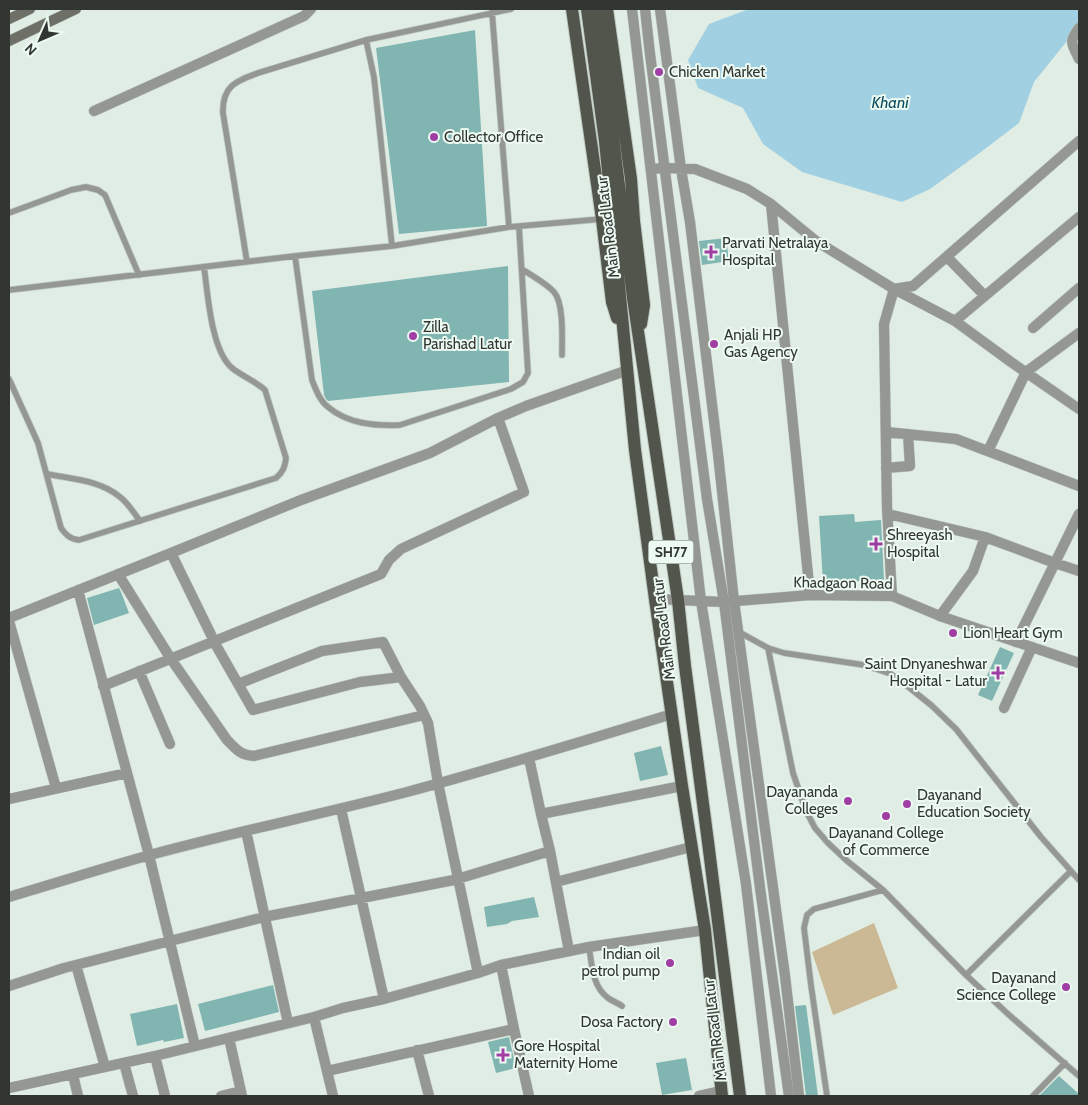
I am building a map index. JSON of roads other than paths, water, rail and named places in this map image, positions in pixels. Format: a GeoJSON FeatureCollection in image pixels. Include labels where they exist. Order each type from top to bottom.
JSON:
{"type":"FeatureCollection","features":[{"type":"Feature","properties":{"kind":"main road"},"geometry":{"type":"LineString","coordinates":[[9,19],[30,9]]}},
{"type":"Feature","properties":{"kind":"main road"},"geometry":{"type":"LineString","coordinates":[[9,41],[76,9]]}},
{"type":"Feature","properties":{"kind":"main road","name":"SH77"},"geometry":{"type":"LineString","coordinates":[[572,9],[612,302],[625,342]]}},
{"type":"Feature","properties":{"kind":"main road","name":"Main Road Latur"},"geometry":{"type":"LineString","coordinates":[[587,9],[605,141],[635,450],[704,930],[722,1093]]}},
{"type":"Feature","properties":{"kind":"main road","name":"Main Road Latur"},"geometry":{"type":"LineString","coordinates":[[597,9],[633,298],[678,600],[740,1096]]}},
{"type":"Feature","properties":{"kind":"main road","name":"SH77"},"geometry":{"type":"LineString","coordinates":[[606,9],[630,179],[644,305],[639,338]]}},
{"type":"Feature","properties":{"kind":"street"},"geometry":{"type":"LineString","coordinates":[[94,111],[304,16],[312,9]]}},
{"type":"Feature","properties":{"kind":"street"},"geometry":{"type":"LineString","coordinates":[[632,9],[701,601],[746,884],[771,1096]]}},
{"type":"Feature","properties":{"kind":"street"},"geometry":{"type":"LineString","coordinates":[[645,9],[707,499],[729,601],[738,632],[785,976],[799,1096]]}},
{"type":"Feature","properties":{"kind":"street"},"geometry":{"type":"LineString","coordinates":[[660,9],[680,168],[691,232],[718,454],[729,601],[760,888],[788,1096]]}},
{"type":"Feature","properties":{"kind":"street"},"geometry":{"type":"LineString","coordinates":[[1079,28],[1073,37],[1072,43],[1079,59]]}},
{"type":"Feature","properties":{"kind":"street"},"geometry":{"type":"LineString","coordinates":[[894,289],[913,286],[1079,141]]}},
{"type":"Feature","properties":{"kind":"street"},"geometry":{"type":"LineString","coordinates":[[651,169],[680,168],[695,170],[747,189],[771,204],[816,241],[894,289],[955,321],[1079,409]]}},
{"type":"Feature","properties":{"kind":"street"},"geometry":{"type":"LineString","coordinates":[[771,204],[810,595]]}},
{"type":"Feature","properties":{"kind":"street"},"geometry":{"type":"LineString","coordinates":[[955,321],[1079,217]]}},
{"type":"Feature","properties":{"kind":"street"},"geometry":{"type":"LineString","coordinates":[[946,257],[985,296]]}},
{"type":"Feature","properties":{"kind":"street"},"geometry":{"type":"LineString","coordinates":[[1033,328],[1079,288]]}},
{"type":"Feature","properties":{"kind":"street"},"geometry":{"type":"LineString","coordinates":[[892,596],[886,468],[884,324],[894,289]]}},
{"type":"Feature","properties":{"kind":"street"},"geometry":{"type":"LineString","coordinates":[[988,452],[1026,372],[1079,333]]}},
{"type":"Feature","properties":{"kind":"street"},"geometry":{"type":"LineString","coordinates":[[56,788],[9,620],[78,590],[301,500],[430,453],[498,418],[526,406],[628,370]]}},
{"type":"Feature","properties":{"kind":"street"},"geometry":{"type":"LineString","coordinates":[[104,686],[381,574],[389,560],[402,549],[524,492],[498,418]]}},
{"type":"Feature","properties":{"kind":"street"},"geometry":{"type":"LineString","coordinates":[[886,432],[956,439],[1079,486]]}},
{"type":"Feature","properties":{"kind":"street"},"geometry":{"type":"LineString","coordinates":[[886,468],[910,466],[908,434]]}},
{"type":"Feature","properties":{"kind":"street"},"geometry":{"type":"LineString","coordinates":[[888,514],[985,537],[1079,571]]}},
{"type":"Feature","properties":{"kind":"street"},"geometry":{"type":"LineString","coordinates":[[1016,642],[1079,514]]}},
{"type":"Feature","properties":{"kind":"street"},"geometry":{"type":"LineString","coordinates":[[940,616],[973,571],[985,537]]}},
{"type":"Feature","properties":{"kind":"street"},"geometry":{"type":"LineString","coordinates":[[172,553],[214,641],[253,710],[360,682],[401,677]]}},
{"type":"Feature","properties":{"kind":"street"},"geometry":{"type":"LineString","coordinates":[[118,574],[170,658],[227,740],[244,755],[254,756],[424,715]]}},
{"type":"Feature","properties":{"kind":"street"},"geometry":{"type":"LineString","coordinates":[[78,590],[149,855],[195,1046]]}},
{"type":"Feature","properties":{"kind":"street","name":"Khadgaon Road"},"geometry":{"type":"LineString","coordinates":[[655,599],[729,601],[810,595],[892,596],[940,616],[1079,663]]}},
{"type":"Feature","properties":{"kind":"street"},"geometry":{"type":"LineString","coordinates":[[238,684],[322,650],[383,642],[428,723],[438,783],[478,973]]}},
{"type":"Feature","properties":{"kind":"street"},"geometry":{"type":"LineString","coordinates":[[1004,708],[1032,647]]}},
{"type":"Feature","properties":{"kind":"street"},"geometry":{"type":"LineString","coordinates":[[139,671],[170,744]]}},
{"type":"Feature","properties":{"kind":"street"},"geometry":{"type":"LineString","coordinates":[[9,897],[149,855],[341,809],[529,758],[672,714]]}},
{"type":"Feature","properties":{"kind":"street"},"geometry":{"type":"LineString","coordinates":[[529,758],[550,851],[569,951]]}},
{"type":"Feature","properties":{"kind":"street"},"geometry":{"type":"LineString","coordinates":[[9,799],[127,773]]}},
{"type":"Feature","properties":{"kind":"street"},"geometry":{"type":"LineString","coordinates":[[541,814],[682,786]]}},
{"type":"Feature","properties":{"kind":"street"},"geometry":{"type":"LineString","coordinates":[[341,809],[384,999]]}},
{"type":"Feature","properties":{"kind":"street"},"geometry":{"type":"LineString","coordinates":[[246,831],[288,1023]]}},
{"type":"Feature","properties":{"kind":"street"},"geometry":{"type":"LineString","coordinates":[[556,882],[692,847]]}},
{"type":"Feature","properties":{"kind":"street"},"geometry":{"type":"LineString","coordinates":[[9,986],[76,965],[264,917],[458,878],[550,851]]}},
{"type":"Feature","properties":{"kind":"street"},"geometry":{"type":"LineString","coordinates":[[16,1090],[384,999],[502,965],[589,947],[704,930]]}},
{"type":"Feature","properties":{"kind":"street"},"geometry":{"type":"LineString","coordinates":[[76,965],[105,1067]]}},
{"type":"Feature","properties":{"kind":"street"},"geometry":{"type":"LineString","coordinates":[[502,965],[529,1096]]}},
{"type":"Feature","properties":{"kind":"street"},"geometry":{"type":"LineString","coordinates":[[314,1017],[333,1096]]}},
{"type":"Feature","properties":{"kind":"street"},"geometry":{"type":"LineString","coordinates":[[327,1070],[514,1029]]}},
{"type":"Feature","properties":{"kind":"street"},"geometry":{"type":"LineString","coordinates":[[221,1096],[241,1094],[228,1038]]}},
{"type":"Feature","properties":{"kind":"street"},"geometry":{"type":"LineString","coordinates":[[417,1050],[429,1096]]}},
{"type":"Feature","properties":{"kind":"street"},"geometry":{"type":"LineString","coordinates":[[155,1056],[166,1096]]}},
{"type":"Feature","properties":{"kind":"street"},"geometry":{"type":"LineString","coordinates":[[124,1063],[134,1096]]}},
{"type":"Feature","properties":{"kind":"street"},"geometry":{"type":"LineString","coordinates":[[73,1075],[78,1096]]}},
{"type":"Feature","properties":{"kind":"street"},"geometry":{"type":"LineString","coordinates":[[699,1096],[722,1093]]}},
{"type":"Feature","properties":{"kind":"lane"},"geometry":{"type":"LineString","coordinates":[[246,262],[223,113],[223,103],[230,86],[243,78],[366,40],[511,9]]}},
{"type":"Feature","properties":{"kind":"lane"},"geometry":{"type":"LineString","coordinates":[[492,12],[510,227]]}},
{"type":"Feature","properties":{"kind":"lane"},"geometry":{"type":"LineString","coordinates":[[366,40],[374,77],[392,246]]}},
{"type":"Feature","properties":{"kind":"lane"},"geometry":{"type":"LineString","coordinates":[[9,213],[71,190],[86,187],[98,190],[105,195],[138,275]]}},
{"type":"Feature","properties":{"kind":"lane"},"geometry":{"type":"LineString","coordinates":[[9,290],[392,246],[510,227],[602,220]]}},
{"type":"Feature","properties":{"kind":"lane"},"geometry":{"type":"LineString","coordinates":[[295,256],[312,380],[316,390],[328,407],[344,417],[381,426],[400,425],[512,390],[523,382],[528,373],[519,227]]}},
{"type":"Feature","properties":{"kind":"lane"},"geometry":{"type":"LineString","coordinates":[[9,379],[38,442],[61,528],[72,539],[79,540],[276,478],[281,474],[285,466],[286,458],[265,390],[232,368],[220,351],[214,336],[204,267]]}},
{"type":"Feature","properties":{"kind":"lane"},"geometry":{"type":"LineString","coordinates":[[522,269],[548,286],[556,294],[561,304],[562,355]]}},
{"type":"Feature","properties":{"kind":"lane"},"geometry":{"type":"LineString","coordinates":[[47,474],[92,482],[109,489],[121,497],[140,521]]}},
{"type":"Feature","properties":{"kind":"lane"},"geometry":{"type":"LineString","coordinates":[[738,632],[768,648],[784,653],[864,665],[891,674],[931,705],[956,729],[1041,837],[1079,880]]}},
{"type":"Feature","properties":{"kind":"lane"},"geometry":{"type":"LineString","coordinates":[[768,648],[793,773],[806,811],[816,828],[828,844],[883,890],[966,975],[1079,1076]]}},
{"type":"Feature","properties":{"kind":"lane"},"geometry":{"type":"LineString","coordinates":[[966,975],[1071,871]]}},
{"type":"Feature","properties":{"kind":"lane"},"geometry":{"type":"LineString","coordinates":[[827,1096],[804,928],[807,915],[814,909],[883,890]]}},
{"type":"Feature","properties":{"kind":"lane"},"geometry":{"type":"LineString","coordinates":[[589,947],[593,973],[598,987],[609,999],[622,1006]]}},
{"type":"Feature","properties":{"kind":"lane"},"geometry":{"type":"LineString","coordinates":[[1033,1096],[1065,1063]]}},
{"type":"Feature","properties":{"kind":"water","name":"Khani"},"geometry":{"type":"Polygon","coordinates":[[[749,9],[1079,9],[1079,26],[1034,82],[1019,123],[930,189],[902,202],[802,172],[763,144],[743,108],[698,88],[688,60],[709,24],[749,9]]]}},
{"type":"Feature","properties":{"kind":"place","name":"Chicken Market"},"geometry":{"type":"Point","coordinates":[659,72]}},
{"type":"Feature","properties":{"kind":"place","name":"Collector Office"},"geometry":{"type":"Point","coordinates":[434,137]}},
{"type":"Feature","properties":{"kind":"place","name":"Parvati Netralaya Hospital"},"geometry":{"type":"Point","coordinates":[711,252]}},
{"type":"Feature","properties":{"kind":"place","name":"Zilla Parishad Latur"},"geometry":{"type":"Point","coordinates":[413,336]}},
{"type":"Feature","properties":{"kind":"place","name":"Anjali HP Gas Agency"},"geometry":{"type":"Point","coordinates":[714,344]}},
{"type":"Feature","properties":{"kind":"place","name":"Shreeyash Hospital"},"geometry":{"type":"Point","coordinates":[876,544]}},
{"type":"Feature","properties":{"kind":"place","name":"Lion Heart Gym"},"geometry":{"type":"Point","coordinates":[953,633]}},
{"type":"Feature","properties":{"kind":"place","name":"Saint Dnyaneshwar Hospital - Latur"},"geometry":{"type":"Point","coordinates":[998,673]}},
{"type":"Feature","properties":{"kind":"place","name":"Dayananda Colleges"},"geometry":{"type":"Point","coordinates":[848,801]}},
{"type":"Feature","properties":{"kind":"place","name":"Dayanand Education Society"},"geometry":{"type":"Point","coordinates":[907,804]}},
{"type":"Feature","properties":{"kind":"place","name":"Dayanand College of Commerce"},"geometry":{"type":"Point","coordinates":[886,816]}},
{"type":"Feature","properties":{"kind":"place","name":"Indian oil petrol pump"},"geometry":{"type":"Point","coordinates":[670,963]}},
{"type":"Feature","properties":{"kind":"place","name":"Dayanand Science College"},"geometry":{"type":"Point","coordinates":[1066,987]}},
{"type":"Feature","properties":{"kind":"place","name":"Dosa Factory"},"geometry":{"type":"Point","coordinates":[673,1022]}},
{"type":"Feature","properties":{"kind":"place","name":"Gore Hospital Maternity Home"},"geometry":{"type":"Point","coordinates":[503,1055]}}]}
